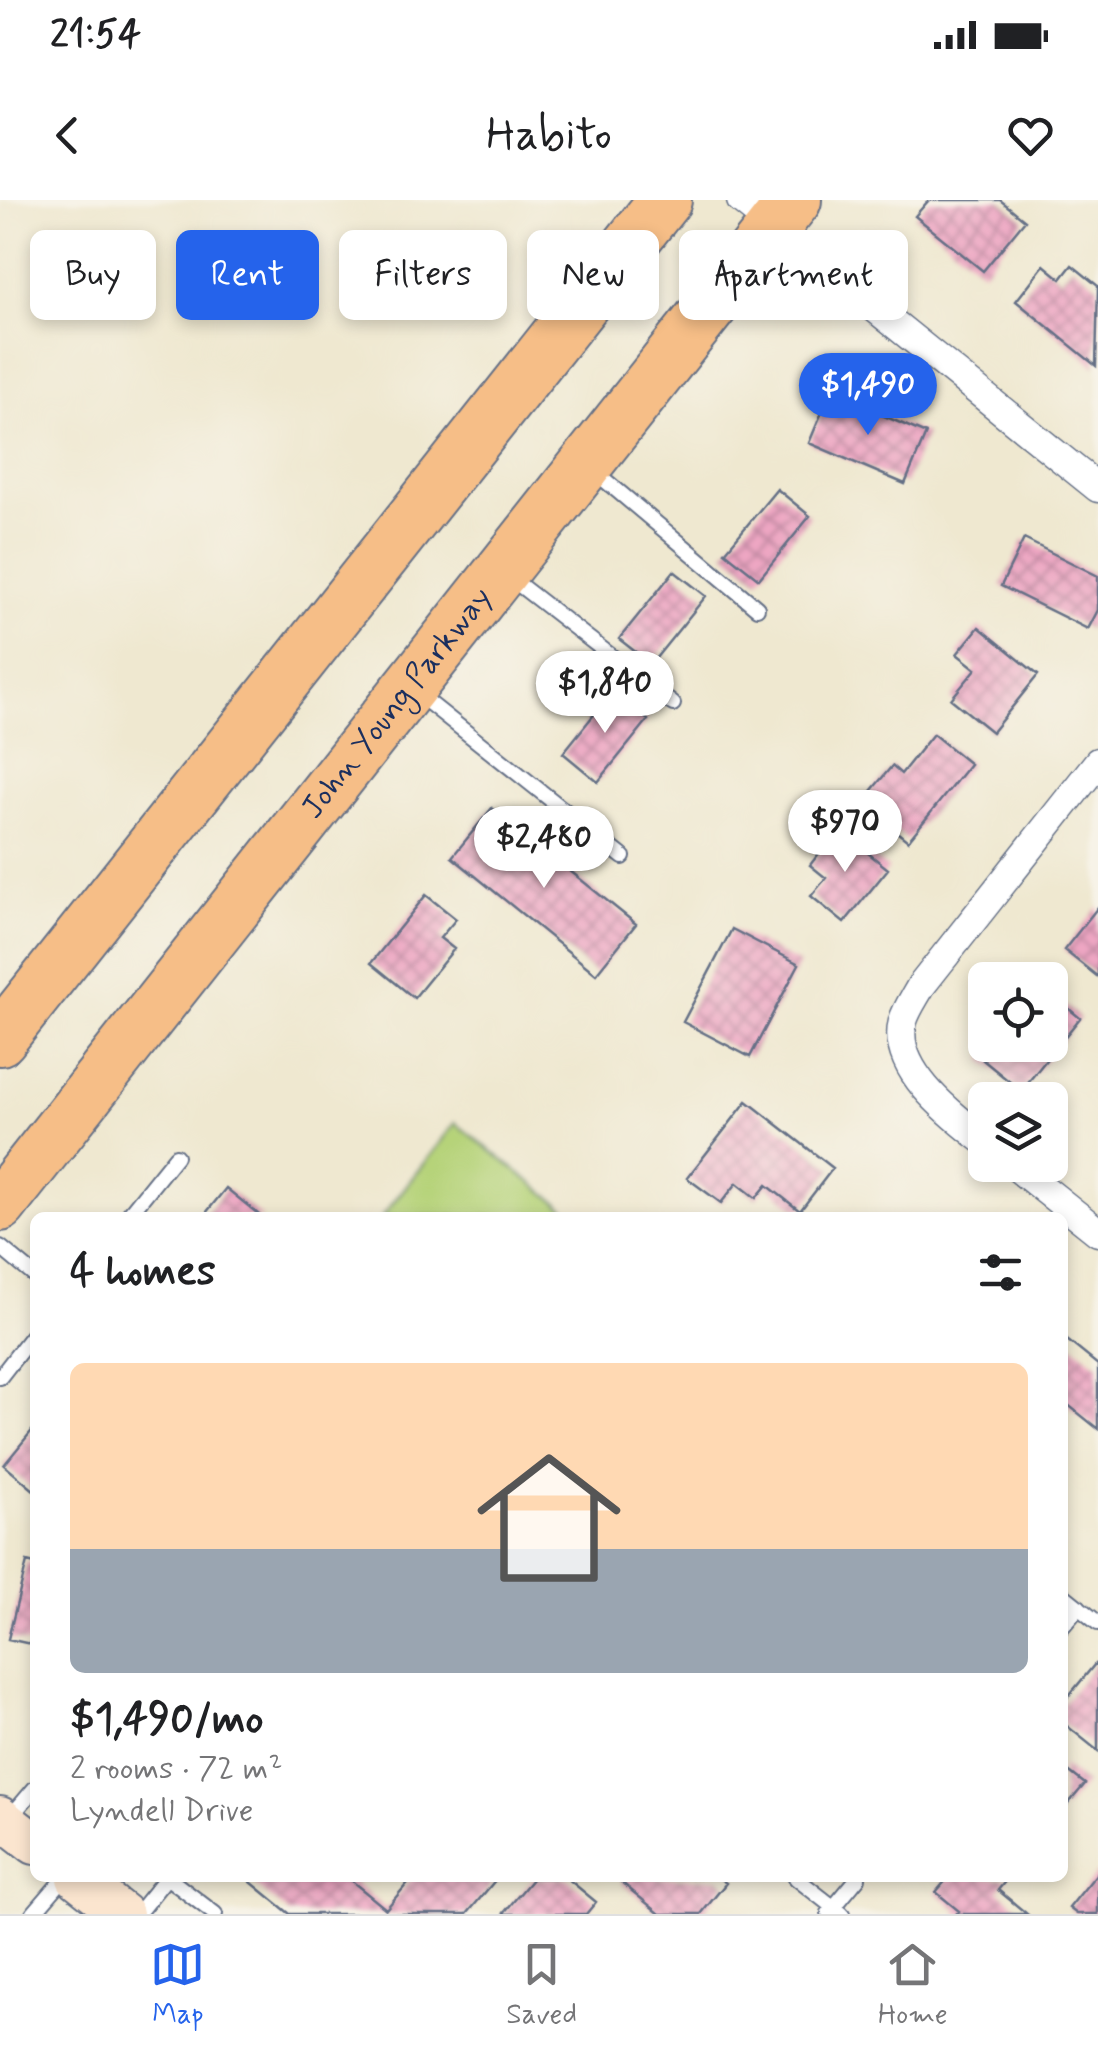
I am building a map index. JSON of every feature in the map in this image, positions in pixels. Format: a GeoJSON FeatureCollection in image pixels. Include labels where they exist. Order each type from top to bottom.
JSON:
{"type":"FeatureCollection","features":[{"type":"Feature","properties":{"kind":"highway"},"geometry":{"type":"LineString","coordinates":[[0,1039],[665,200]]}},
{"type":"Feature","properties":{"kind":"highway","name":"John Young Parkway"},"geometry":{"type":"LineString","coordinates":[[0,1205],[586,464],[770,209]]}},
{"type":"Feature","properties":{"kind":"street"},"geometry":{"type":"LineString","coordinates":[[770,209],[1098,488]]}},
{"type":"Feature","properties":{"kind":"street"},"geometry":{"type":"LineString","coordinates":[[968,1127],[915,1076],[903,1047],[902,1022],[921,986],[1098,762]]}},
{"type":"Feature","properties":{"kind":"street"},"geometry":{"type":"LineString","coordinates":[[1035,1182],[1098,1232]]}},
{"type":"Feature","properties":{"kind":"street"},"geometry":{"type":"LineString","coordinates":[[82,1882],[123,1914]]}},
{"type":"Feature","properties":{"kind":"lane"},"geometry":{"type":"LineString","coordinates":[[586,464],[757,608]]}},
{"type":"Feature","properties":{"kind":"lane"},"geometry":{"type":"LineString","coordinates":[[501,571],[673,704]]}},
{"type":"Feature","properties":{"kind":"lane"},"geometry":{"type":"LineString","coordinates":[[409,688],[623,856]]}},
{"type":"Feature","properties":{"kind":"lane"},"geometry":{"type":"LineString","coordinates":[[131,1212],[176,1156]]}},
{"type":"Feature","properties":{"kind":"lane"},"geometry":{"type":"LineString","coordinates":[[0,1247],[30,1272]]}},
{"type":"Feature","properties":{"kind":"lane"},"geometry":{"type":"LineString","coordinates":[[0,1376],[30,1338]]}},
{"type":"Feature","properties":{"kind":"lane"},"geometry":{"type":"LineString","coordinates":[[1068,1599],[1098,1623]]}},
{"type":"Feature","properties":{"kind":"lane"},"geometry":{"type":"LineString","coordinates":[[1068,1620],[1079,1607]]}},
{"type":"Feature","properties":{"kind":"lane"},"geometry":{"type":"LineString","coordinates":[[14,1828],[30,1798]]}},
{"type":"Feature","properties":{"kind":"lane"},"geometry":{"type":"LineString","coordinates":[[33,1914],[61,1882]]}},
{"type":"Feature","properties":{"kind":"lane"},"geometry":{"type":"LineString","coordinates":[[137,1914],[164,1882]]}},
{"type":"Feature","properties":{"kind":"lane"},"geometry":{"type":"LineString","coordinates":[[172,1882],[215,1914]]}},
{"type":"Feature","properties":{"kind":"lane"},"geometry":{"type":"LineString","coordinates":[[801,1882],[835,1912],[855,1882]]}},
{"type":"Feature","properties":{"kind":"green space"},"geometry":{"type":"Polygon","coordinates":[[[455,1123],[570,1212],[386,1212],[455,1123]]]}},
{"type":"Feature","properties":{"kind":"building"},"geometry":{"type":"Polygon","coordinates":[[[929,200],[1000,200],[1025,220],[983,271],[915,216],[929,200]]]}},
{"type":"Feature","properties":{"kind":"building"},"geometry":{"type":"Polygon","coordinates":[[[1044,265],[1061,279],[1072,265],[1098,286],[1096,366],[1016,301],[1044,265]]]}},
{"type":"Feature","properties":{"kind":"building"},"geometry":{"type":"Polygon","coordinates":[[[830,393],[926,434],[905,484],[809,443],[830,393]]]}},
{"type":"Feature","properties":{"kind":"building"},"geometry":{"type":"Polygon","coordinates":[[[777,489],[810,516],[759,579],[725,552],[777,489]]]}},
{"type":"Feature","properties":{"kind":"building"},"geometry":{"type":"Polygon","coordinates":[[[1024,539],[1098,576],[1098,610],[1088,629],[1001,586],[1024,539]]]}},
{"type":"Feature","properties":{"kind":"building"},"geometry":{"type":"Polygon","coordinates":[[[674,571],[706,596],[651,664],[619,639],[674,571]]]}},
{"type":"Feature","properties":{"kind":"building"},"geometry":{"type":"Polygon","coordinates":[[[979,627],[1038,675],[992,732],[951,699],[976,669],[957,654],[979,627]]]}},
{"type":"Feature","properties":{"kind":"building"},"geometry":{"type":"Polygon","coordinates":[[[613,691],[648,720],[598,782],[563,753],[613,691]]]}},
{"type":"Feature","properties":{"kind":"building"},"geometry":{"type":"Polygon","coordinates":[[[933,734],[970,764],[908,841],[861,803],[892,766],[901,774],[933,734]]]}},
{"type":"Feature","properties":{"kind":"building"},"geometry":{"type":"Polygon","coordinates":[[[492,808],[636,924],[596,974],[452,857],[492,808]]]}},
{"type":"Feature","properties":{"kind":"building"},"geometry":{"type":"Polygon","coordinates":[[[838,829],[888,869],[844,923],[811,896],[826,878],[810,865],[838,829]]]}},
{"type":"Feature","properties":{"kind":"building"},"geometry":{"type":"Polygon","coordinates":[[[426,895],[456,919],[440,938],[454,949],[414,998],[371,963],[426,895]]]}},
{"type":"Feature","properties":{"kind":"building"},"geometry":{"type":"Polygon","coordinates":[[[1098,907],[1098,977],[1064,950],[1098,907]]]}},
{"type":"Feature","properties":{"kind":"building"},"geometry":{"type":"Polygon","coordinates":[[[732,929],[799,964],[750,1057],[683,1022],[732,929]]]}},
{"type":"Feature","properties":{"kind":"building"},"geometry":{"type":"Polygon","coordinates":[[[1068,1008],[1080,1018],[1068,1033],[1068,1008]]]}},
{"type":"Feature","properties":{"kind":"building"},"geometry":{"type":"Polygon","coordinates":[[[985,1062],[1044,1062],[1028,1082],[1010,1082],[985,1062]]]}},
{"type":"Feature","properties":{"kind":"building"},"geometry":{"type":"Polygon","coordinates":[[[747,1101],[833,1168],[800,1211],[767,1185],[756,1198],[737,1183],[721,1203],[687,1178],[747,1101]]]}},
{"type":"Feature","properties":{"kind":"building"},"geometry":{"type":"Polygon","coordinates":[[[226,1188],[256,1212],[207,1212],[226,1188]]]}},
{"type":"Feature","properties":{"kind":"building"},"geometry":{"type":"Polygon","coordinates":[[[1068,1341],[1098,1365],[1098,1429],[1068,1405],[1068,1341]]]}},
{"type":"Feature","properties":{"kind":"building"},"geometry":{"type":"Polygon","coordinates":[[[30,1433],[30,1487],[4,1465],[30,1433]]]}},
{"type":"Feature","properties":{"kind":"building"},"geometry":{"type":"Polygon","coordinates":[[[27,1562],[30,1563],[30,1644],[8,1639],[27,1562]]]}},
{"type":"Feature","properties":{"kind":"building"},"geometry":{"type":"Polygon","coordinates":[[[1095,1664],[1098,1666],[1098,1751],[1068,1727],[1068,1697],[1095,1664]]]}},
{"type":"Feature","properties":{"kind":"building"},"geometry":{"type":"Polygon","coordinates":[[[1068,1771],[1085,1784],[1068,1804],[1068,1771]]]}},
{"type":"Feature","properties":{"kind":"building"},"geometry":{"type":"Polygon","coordinates":[[[1098,1872],[1098,1914],[1077,1914],[1069,1908],[1098,1872]]]}},
{"type":"Feature","properties":{"kind":"building"},"geometry":{"type":"Polygon","coordinates":[[[251,1882],[353,1882],[386,1909],[409,1882],[494,1882],[467,1914],[290,1914],[251,1882]]]}},
{"type":"Feature","properties":{"kind":"building"},"geometry":{"type":"Polygon","coordinates":[[[530,1882],[572,1882],[596,1902],[586,1914],[503,1914],[530,1882]]]}},
{"type":"Feature","properties":{"kind":"building"},"geometry":{"type":"Polygon","coordinates":[[[621,1882],[726,1883],[701,1914],[660,1914],[621,1882]]]}},
{"type":"Feature","properties":{"kind":"building"},"geometry":{"type":"Polygon","coordinates":[[[945,1882],[1005,1882],[998,1890],[1027,1914],[956,1914],[959,1911],[936,1892],[945,1882]]]}}]}
